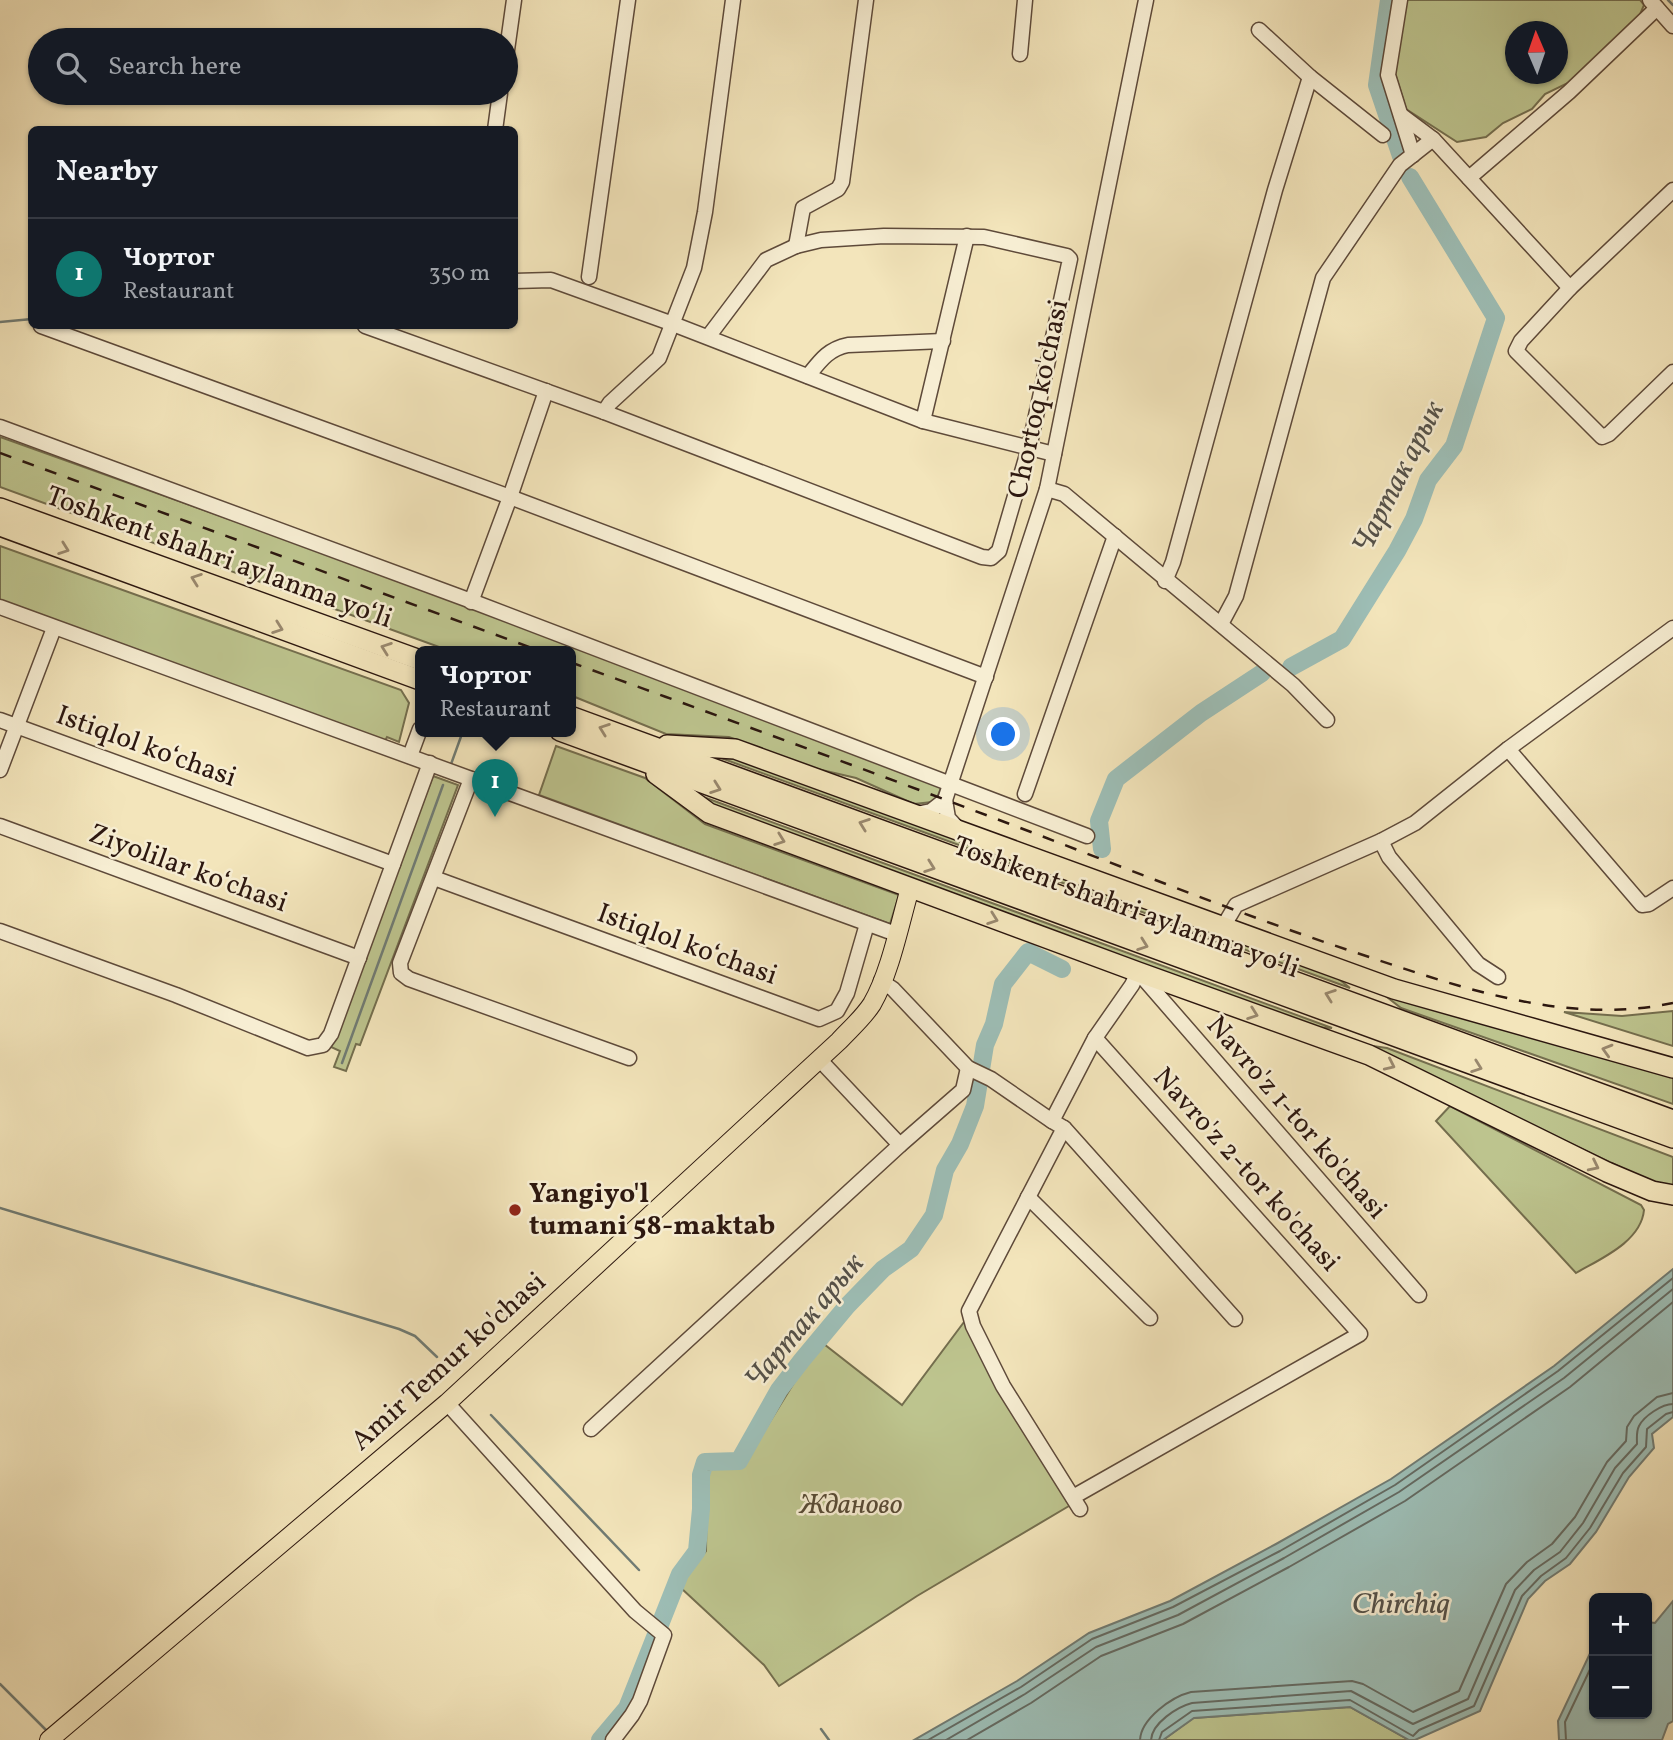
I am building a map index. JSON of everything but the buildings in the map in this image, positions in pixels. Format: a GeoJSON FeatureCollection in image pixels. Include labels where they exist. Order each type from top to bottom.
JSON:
{"type":"FeatureCollection","features":[{"type":"Feature","properties":{"kind":"highway","name":"Toshkent shahri aylanma yoʻli"},"geometry":{"type":"LineString","coordinates":[[0,508],[415,658]]}},
{"type":"Feature","properties":{"kind":"highway","name":"Toshkent shahri aylanma yoʻli"},"geometry":{"type":"LineString","coordinates":[[0,526],[415,678]]}},
{"type":"Feature","properties":{"kind":"highway","name":"Toshkent shahri aylanma yoʻli"},"geometry":{"type":"LineString","coordinates":[[576,719],[641,752]]}},
{"type":"Feature","properties":{"kind":"highway","name":"Toshkent shahri aylanma yoʻli"},"geometry":{"type":"LineString","coordinates":[[576,735],[641,752],[1415,1035],[1673,1138]]}},
{"type":"Feature","properties":{"kind":"highway"},"geometry":{"type":"LineString","coordinates":[[641,752],[735,750],[1394,989],[1673,1068]]}},
{"type":"Feature","properties":{"kind":"highway"},"geometry":{"type":"LineString","coordinates":[[641,752],[709,813],[1393,1066],[1607,1172],[1652,1191],[1673,1195]]}},
{"type":"Feature","properties":{"kind":"highway"},"geometry":{"type":"LineString","coordinates":[[1329,966],[1415,1035]]}},
{"type":"Feature","properties":{"kind":"highway"},"geometry":{"type":"LineString","coordinates":[[1303,1032],[1415,1035]]}},
{"type":"Feature","properties":{"kind":"highway","name":"Toshkent shahri aylanma yoʻli"},"geometry":{"type":"LineString","coordinates":[[1415,1035],[1673,1120]]}},
{"type":"Feature","properties":{"kind":"main road","name":"Amir Temur ko'chasi"},"geometry":{"type":"LineString","coordinates":[[54,1736],[447,1403],[865,1014],[881,981],[911,888]]}},
{"type":"Feature","properties":{"kind":"street"},"geometry":{"type":"LineString","coordinates":[[510,28],[514,0]]}},
{"type":"Feature","properties":{"kind":"street"},"geometry":{"type":"LineString","coordinates":[[589,277],[628,0]]}},
{"type":"Feature","properties":{"kind":"street"},"geometry":{"type":"LineString","coordinates":[[604,412],[610,403],[659,358],[694,268],[701,240],[733,0]]}},
{"type":"Feature","properties":{"kind":"street"},"geometry":{"type":"LineString","coordinates":[[796,246],[803,208],[838,190],[842,182],[866,0]]}},
{"type":"Feature","properties":{"kind":"street"},"geometry":{"type":"LineString","coordinates":[[1020,54],[1025,0]]}},
{"type":"Feature","properties":{"kind":"street","name":"Chortoq ko'chasi"},"geometry":{"type":"LineString","coordinates":[[946,800],[1047,489],[1146,0]]}},
{"type":"Feature","properties":{"kind":"street"},"geometry":{"type":"LineString","coordinates":[[1400,0],[1388,75],[1413,155]]}},
{"type":"Feature","properties":{"kind":"street"},"geometry":{"type":"LineString","coordinates":[[1469,178],[1569,92],[1653,4],[1673,26]]}},
{"type":"Feature","properties":{"kind":"street"},"geometry":{"type":"LineString","coordinates":[[1259,30],[1310,77],[1382,135]]}},
{"type":"Feature","properties":{"kind":"street"},"geometry":{"type":"LineString","coordinates":[[1166,581],[1275,190],[1310,77]]}},
{"type":"Feature","properties":{"kind":"street"},"geometry":{"type":"LineString","coordinates":[[496,126],[498,105]]}},
{"type":"Feature","properties":{"kind":"street"},"geometry":{"type":"LineString","coordinates":[[1401,116],[1433,139],[1570,288]]}},
{"type":"Feature","properties":{"kind":"street"},"geometry":{"type":"LineString","coordinates":[[1221,624],[1236,596],[1323,278],[1400,165],[1433,139]]}},
{"type":"Feature","properties":{"kind":"street"},"geometry":{"type":"LineString","coordinates":[[1673,190],[1570,288],[1521,341],[1516,351],[1598,435],[1605,436],[1673,372]]}},
{"type":"Feature","properties":{"kind":"street"},"geometry":{"type":"LineString","coordinates":[[923,421],[967,236]]}},
{"type":"Feature","properties":{"kind":"street"},"geometry":{"type":"LineString","coordinates":[[400,331],[546,391],[985,558],[991,558],[999,551],[1029,448],[1070,259],[1067,256],[984,237],[821,240],[796,246],[766,260],[708,337]]}},
{"type":"Feature","properties":{"kind":"street"},"geometry":{"type":"LineString","coordinates":[[518,281],[551,280],[708,337],[923,421],[1054,454]]}},
{"type":"Feature","properties":{"kind":"street"},"geometry":{"type":"LineString","coordinates":[[49,329],[510,496],[986,677]]}},
{"type":"Feature","properties":{"kind":"street"},"geometry":{"type":"LineString","coordinates":[[808,376],[828,352],[836,347],[943,341]]}},
{"type":"Feature","properties":{"kind":"street"},"geometry":{"type":"LineString","coordinates":[[471,601],[546,391]]}},
{"type":"Feature","properties":{"kind":"street"},"geometry":{"type":"LineString","coordinates":[[0,427],[471,601],[1087,836]]}},
{"type":"Feature","properties":{"kind":"street"},"geometry":{"type":"LineString","coordinates":[[1047,489],[1064,494],[1293,685],[1327,719]]}},
{"type":"Feature","properties":{"kind":"street"},"geometry":{"type":"LineString","coordinates":[[1025,794],[1115,536]]}},
{"type":"Feature","properties":{"kind":"street"},"geometry":{"type":"LineString","coordinates":[[0,607],[896,934]]}},
{"type":"Feature","properties":{"kind":"street"},"geometry":{"type":"LineString","coordinates":[[0,770],[54,628]]}},
{"type":"Feature","properties":{"kind":"street"},"geometry":{"type":"LineString","coordinates":[[1223,928],[1236,905],[1381,841],[1415,823],[1508,749],[1673,628]]}},
{"type":"Feature","properties":{"kind":"street","name":"Istiqlol koʻchasi"},"geometry":{"type":"LineString","coordinates":[[0,720],[393,864]]}},
{"type":"Feature","properties":{"kind":"street"},"geometry":{"type":"LineString","coordinates":[[410,756],[417,737]]}},
{"type":"Feature","properties":{"kind":"street"},"geometry":{"type":"LineString","coordinates":[[1508,749],[1642,905],[1649,904],[1673,888]]}},
{"type":"Feature","properties":{"kind":"street"},"geometry":{"type":"LineString","coordinates":[[0,931],[176,995],[308,1048],[320,1046],[329,1039],[430,763]]}},
{"type":"Feature","properties":{"kind":"street"},"geometry":{"type":"LineString","coordinates":[[471,779],[400,963],[401,973],[409,979],[629,1058]]}},
{"type":"Feature","properties":{"kind":"street"},"geometry":{"type":"LineString","coordinates":[[908,813],[926,813],[946,800],[951,822],[964,833]]}},
{"type":"Feature","properties":{"kind":"street","name":"Ziyolilar koʻchasi"},"geometry":{"type":"LineString","coordinates":[[0,826],[359,958]]}},
{"type":"Feature","properties":{"kind":"street"},"geometry":{"type":"LineString","coordinates":[[1381,841],[1389,857],[1478,964],[1498,977]]}},
{"type":"Feature","properties":{"kind":"street","name":"Istiqlol koʻchasi"},"geometry":{"type":"LineString","coordinates":[[434,878],[819,1019],[837,1011],[846,993],[867,924]]}},
{"type":"Feature","properties":{"kind":"street"},"geometry":{"type":"LineString","coordinates":[[1138,972],[1095,1038],[1028,1197],[1150,1318]]}},
{"type":"Feature","properties":{"kind":"street","name":"Navro'z 1-tor ko'chasi"},"geometry":{"type":"LineString","coordinates":[[1138,972],[1419,1295]]}},
{"type":"Feature","properties":{"kind":"street"},"geometry":{"type":"LineString","coordinates":[[881,981],[893,989],[971,1069],[991,1079],[1058,1125],[1235,1319]]}},
{"type":"Feature","properties":{"kind":"street","name":"Navro'z 2-tor ko'chasi"},"geometry":{"type":"LineString","coordinates":[[1028,1197],[969,1311],[1003,1386],[1076,1503],[1360,1334],[1095,1038]]}},
{"type":"Feature","properties":{"kind":"street"},"geometry":{"type":"LineString","coordinates":[[819,1059],[900,1145]]}},
{"type":"Feature","properties":{"kind":"street"},"geometry":{"type":"LineString","coordinates":[[591,1429],[963,1090],[971,1069]]}},
{"type":"Feature","properties":{"kind":"street"},"geometry":{"type":"LineString","coordinates":[[447,1403],[635,1611],[664,1636],[640,1701],[613,1740]]}},
{"type":"Feature","properties":{"kind":"green space"},"geometry":{"type":"Polygon","coordinates":[[[1405,0],[1640,0],[1644,5],[1639,17],[1568,83],[1568,21],[1505,21],[1505,84],[1566,84],[1545,94],[1532,109],[1503,123],[1486,137],[1457,142],[1406,109],[1394,70],[1405,0]]]}},
{"type":"Feature","properties":{"kind":"green space"},"geometry":{"type":"Polygon","coordinates":[[[0,437],[469,605],[942,785],[937,798],[932,802],[914,804],[856,778],[813,768],[729,737],[666,734],[576,697],[576,646],[436,646],[0,487],[0,437]]]}},
{"type":"Feature","properties":{"kind":"green space"},"geometry":{"type":"Polygon","coordinates":[[[0,546],[401,690],[409,703],[399,742],[387,737],[384,743],[0,603],[0,546]]]}},
{"type":"Feature","properties":{"kind":"green space"},"geometry":{"type":"Polygon","coordinates":[[[556,746],[645,778],[705,824],[899,895],[890,924],[539,795],[556,746]]]}},
{"type":"Feature","properties":{"kind":"green space"},"geometry":{"type":"Polygon","coordinates":[[[710,754],[735,754],[1335,976],[1350,988],[710,754]]]}},
{"type":"Feature","properties":{"kind":"green space"},"geometry":{"type":"Polygon","coordinates":[[[433,776],[458,785],[360,1045],[356,1044],[346,1071],[334,1067],[340,1051],[331,1047],[433,776]]]}},
{"type":"Feature","properties":{"kind":"green space"},"geometry":{"type":"Polygon","coordinates":[[[698,795],[1332,1028],[1306,1027],[711,807],[698,795]]]}},
{"type":"Feature","properties":{"kind":"green space"},"geometry":{"type":"Polygon","coordinates":[[[1378,990],[1673,1073],[1673,1104],[1401,1008],[1378,990]]]}},
{"type":"Feature","properties":{"kind":"green space"},"geometry":{"type":"Polygon","coordinates":[[[1673,1011],[1673,1046],[1564,1012],[1622,1016],[1673,1011]]]}},
{"type":"Feature","properties":{"kind":"green space"},"geometry":{"type":"Polygon","coordinates":[[[1358,1044],[1387,1048],[1673,1157],[1673,1188],[1652,1182],[1358,1044]]]}},
{"type":"Feature","properties":{"kind":"green space"},"geometry":{"type":"Polygon","coordinates":[[[1450,1106],[1641,1205],[1644,1210],[1635,1231],[1618,1248],[1576,1273],[1436,1121],[1450,1106]]]}},
{"type":"Feature","properties":{"kind":"green space","name":"Жданово"},"geometry":{"type":"Polygon","coordinates":[[[964,1322],[972,1331],[1074,1503],[917,1596],[779,1686],[764,1665],[681,1588],[690,1569],[706,1551],[707,1472],[712,1466],[743,1465],[820,1341],[902,1405],[964,1322]]]}},
{"type":"Feature","properties":{"kind":"green space"},"geometry":{"type":"Polygon","coordinates":[[[1350,1707],[1409,1740],[1163,1740],[1193,1718],[1350,1707]]]}},
{"type":"Feature","properties":{"kind":"water","name":"Chirchiq"},"geometry":{"type":"Polygon","coordinates":[[[1673,1269],[1673,1417],[1652,1434],[1654,1448],[1629,1477],[1596,1532],[1570,1564],[1545,1581],[1528,1599],[1480,1711],[1415,1740],[1409,1740],[1350,1707],[1194,1718],[1163,1740],[914,1740],[1017,1681],[1089,1633],[1170,1601],[1391,1479],[1554,1366],[1673,1269]]]}},
{"type":"Feature","properties":{"kind":"water"},"geometry":{"type":"Polygon","coordinates":[[[1673,1601],[1673,1721],[1668,1724],[1662,1740],[1559,1740],[1558,1721],[1589,1656],[1589,1719],[1652,1719],[1652,1623],[1655,1623],[1673,1601]]]}},
{"type":"Feature","properties":{"kind":"waterway","name":"Чартак арык"},"geometry":{"type":"LineString","coordinates":[[1389,0],[1377,85],[1401,156]]}},
{"type":"Feature","properties":{"kind":"waterway"},"geometry":{"type":"LineString","coordinates":[[1668,0],[1673,5]]}},
{"type":"Feature","properties":{"kind":"waterway","name":"Чартак арык"},"geometry":{"type":"LineString","coordinates":[[1291,667],[1342,639],[1397,551],[1414,519],[1428,480],[1454,446],[1496,318],[1410,177]]}},
{"type":"Feature","properties":{"kind":"waterway"},"geometry":{"type":"LineString","coordinates":[[0,322],[28,319]]}},
{"type":"Feature","properties":{"kind":"waterway","name":"Чартак арык"},"geometry":{"type":"LineString","coordinates":[[1102,849],[1099,821],[1116,779],[1201,713],[1262,673]]}},
{"type":"Feature","properties":{"kind":"waterway"},"geometry":{"type":"LineString","coordinates":[[450,767],[461,737]]}},
{"type":"Feature","properties":{"kind":"waterway"},"geometry":{"type":"LineString","coordinates":[[342,1063],[443,785]]}},
{"type":"Feature","properties":{"kind":"waterway","name":"Чартак арык"},"geometry":{"type":"LineString","coordinates":[[600,1740],[627,1708],[680,1574],[697,1551],[701,1475],[705,1462],[739,1461],[779,1390],[802,1360],[847,1306],[883,1269],[911,1249],[934,1215],[945,1170],[960,1144],[975,1106],[985,1045],[994,1024],[1003,984],[1028,952],[1062,969]]}},
{"type":"Feature","properties":{"kind":"waterway"},"geometry":{"type":"LineString","coordinates":[[0,1208],[399,1329],[415,1336],[437,1357]]}},
{"type":"Feature","properties":{"kind":"waterway"},"geometry":{"type":"LineString","coordinates":[[491,1415],[639,1570]]}},
{"type":"Feature","properties":{"kind":"waterway"},"geometry":{"type":"LineString","coordinates":[[0,1684],[47,1731]]}},
{"type":"Feature","properties":{"kind":"waterway"},"geometry":{"type":"LineString","coordinates":[[821,1729],[829,1740]]}},
{"type":"Feature","properties":{"kind":"railway"},"geometry":{"type":"LineString","coordinates":[[0,453],[526,646]]}},
{"type":"Feature","properties":{"kind":"railway"},"geometry":{"type":"LineString","coordinates":[[576,664],[1232,909],[1432,978],[1511,999],[1551,1006],[1591,1010],[1632,1009],[1673,1003]]}},
{"type":"Feature","properties":{"kind":"place","name":"Чортог"},"geometry":{"type":"Point","coordinates":[495,817]}},
{"type":"Feature","properties":{"kind":"place","name":"Yangiyo'l tumani 58-maktab"},"geometry":{"type":"Point","coordinates":[515,1210]}}]}
